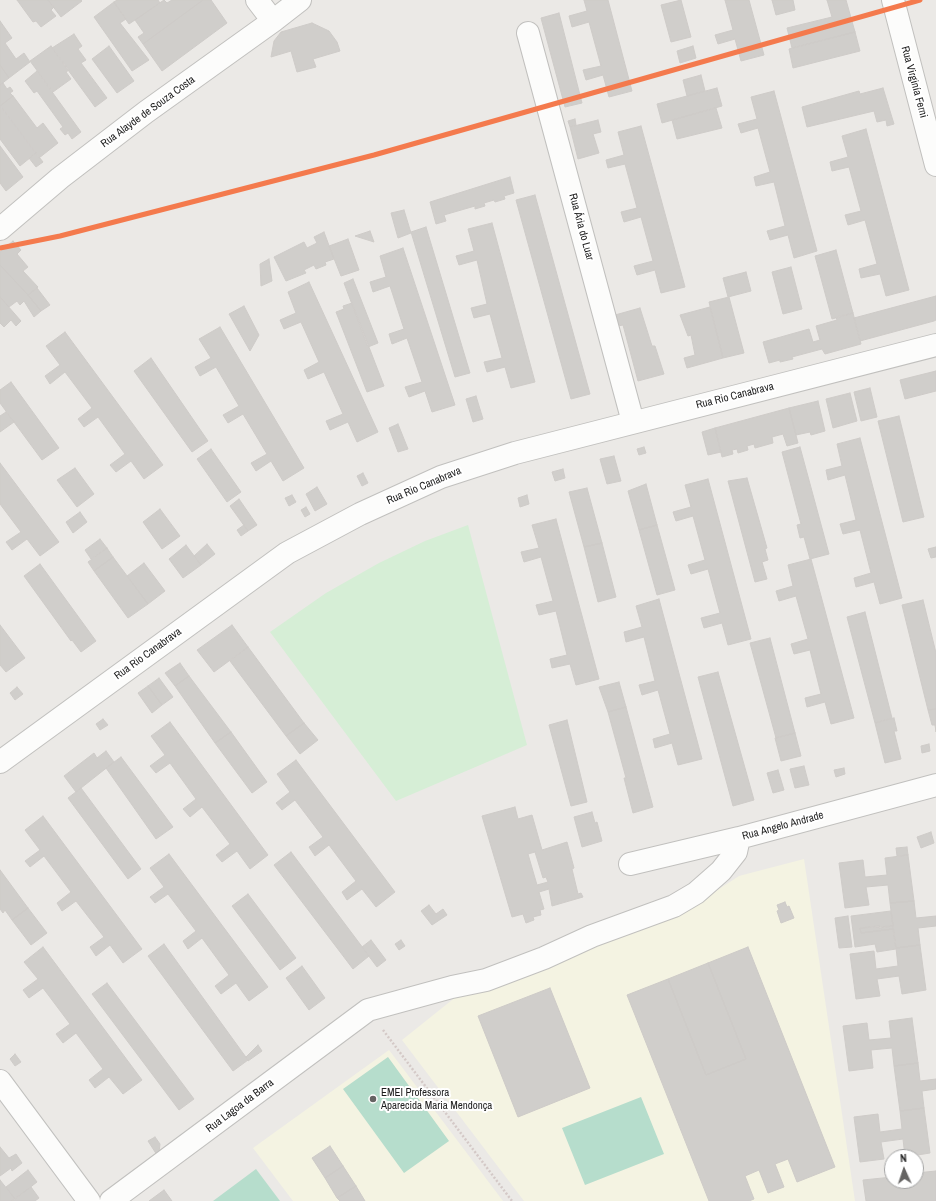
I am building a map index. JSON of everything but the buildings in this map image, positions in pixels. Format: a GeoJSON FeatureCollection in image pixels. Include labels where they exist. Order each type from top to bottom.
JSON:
{"type":"FeatureCollection","features":[{"type":"Feature","properties":{"kind":"street"},"geometry":{"type":"LineString","coordinates":[[257,0],[273,21]]}},
{"type":"Feature","properties":{"kind":"street","name":"Rua Alayde de Souza Costa"},"geometry":{"type":"LineString","coordinates":[[0,229],[60,178],[146,112],[300,0]]}},
{"type":"Feature","properties":{"kind":"street","name":"Rua Virginía Ferni"},"geometry":{"type":"LineString","coordinates":[[892,0],[932,134],[936,165]]}},
{"type":"Feature","properties":{"kind":"street","name":"Rua Ária do Luar"},"geometry":{"type":"LineString","coordinates":[[528,33],[633,422]]}},
{"type":"Feature","properties":{"kind":"street","name":"Rua Rio Canabrava"},"geometry":{"type":"LineString","coordinates":[[0,762],[287,554],[360,514],[440,477],[515,453],[936,345]]}},
{"type":"Feature","properties":{"kind":"street","name":"Rua Angelo Andrade"},"geometry":{"type":"LineString","coordinates":[[630,864],[739,838],[936,785]]}},
{"type":"Feature","properties":{"kind":"street"},"geometry":{"type":"LineString","coordinates":[[368,1010],[452,987],[486,980],[544,958],[592,936],[674,906],[696,893],[721,871],[736,852],[739,838]]}},
{"type":"Feature","properties":{"kind":"street","name":"Rua Lagoa da Barra"},"geometry":{"type":"LineString","coordinates":[[111,1201],[368,1010]]}},
{"type":"Feature","properties":{"kind":"street"},"geometry":{"type":"LineString","coordinates":[[0,1081],[89,1201]]}},
{"type":"Feature","properties":{"kind":"path"},"geometry":{"type":"LineString","coordinates":[[368,1010],[512,1201]]}},
{"type":"Feature","properties":{"kind":"shaded area"},"geometry":{"type":"Polygon","coordinates":[[[804,859],[855,1201],[524,1201],[402,1040],[457,996],[696,904],[739,876],[804,859]]]}},
{"type":"Feature","properties":{"kind":"shaded area","name":"EMEI Professora Aparecida Maria Mendonça"},"geometry":{"type":"Polygon","coordinates":[[[389,1050],[503,1201],[293,1201],[253,1148],[389,1050]]]}},
{"type":"Feature","properties":{"kind":"green space"},"geometry":{"type":"Polygon","coordinates":[[[468,525],[527,745],[396,801],[270,632],[326,593],[379,563],[425,541],[468,525]]]}},
{"type":"Feature","properties":{"kind":"green space"},"geometry":{"type":"Polygon","coordinates":[[[388,1057],[449,1141],[404,1173],[343,1089],[388,1057]]]}},
{"type":"Feature","properties":{"kind":"green space"},"geometry":{"type":"Polygon","coordinates":[[[641,1097],[664,1154],[585,1185],[562,1128],[641,1097]]]}},
{"type":"Feature","properties":{"kind":"green space"},"geometry":{"type":"Polygon","coordinates":[[[256,1169],[280,1201],[213,1201],[256,1169]]]}},
{"type":"Feature","properties":{"kind":"transit line"},"geometry":{"type":"LineString","coordinates":[[0,248],[60,236],[374,155],[920,0]]}},
{"type":"Feature","properties":{"kind":"place","name":"EMEI Professora Aparecida Maria Mendonça"},"geometry":{"type":"Point","coordinates":[373,1099]}}]}
